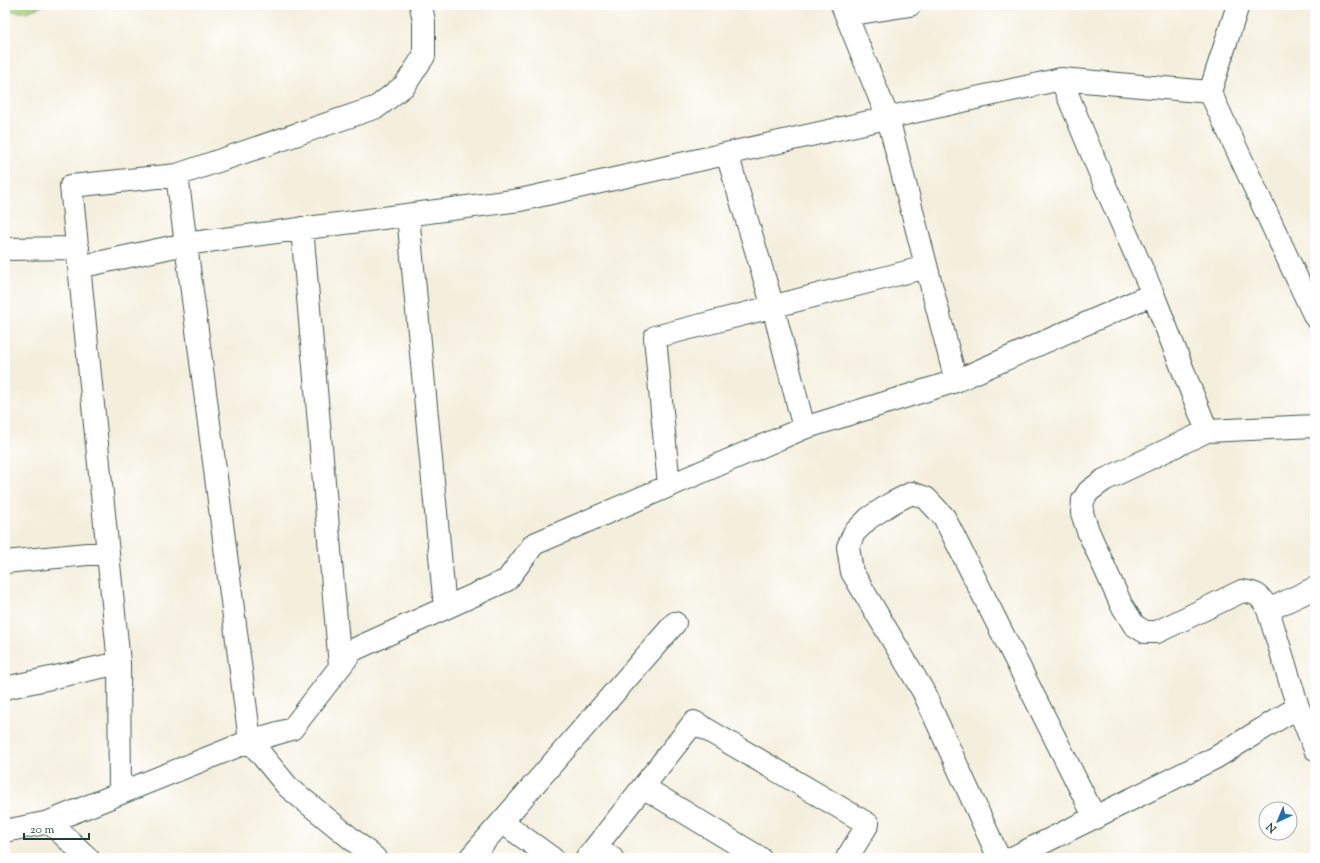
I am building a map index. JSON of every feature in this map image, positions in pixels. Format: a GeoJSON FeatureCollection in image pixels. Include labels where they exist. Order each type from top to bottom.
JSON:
{"type":"FeatureCollection","features":[{"type":"Feature","properties":{"kind":"street"},"geometry":{"type":"LineString","coordinates":[[120,793],[119,663],[71,186],[177,175],[377,107],[405,86],[424,56],[424,22],[421,5]]}},
{"type":"Feature","properties":{"kind":"street"},"geometry":{"type":"LineString","coordinates":[[910,5],[844,10],[888,118],[956,380]]}},
{"type":"Feature","properties":{"kind":"street"},"geometry":{"type":"LineString","coordinates":[[1238,5],[1210,92],[1315,317]]}},
{"type":"Feature","properties":{"kind":"street"},"geometry":{"type":"LineString","coordinates":[[5,249],[78,257],[520,200],[1062,79],[1210,92]]}},
{"type":"Feature","properties":{"kind":"street"},"geometry":{"type":"LineString","coordinates":[[1062,79],[1107,190],[1154,294],[1207,431]]}},
{"type":"Feature","properties":{"kind":"street"},"geometry":{"type":"LineString","coordinates":[[727,154],[774,307],[804,428]]}},
{"type":"Feature","properties":{"kind":"street"},"geometry":{"type":"LineString","coordinates":[[177,175],[250,741],[288,787],[375,858]]}},
{"type":"Feature","properties":{"kind":"street"},"geometry":{"type":"LineString","coordinates":[[408,215],[445,608]]}},
{"type":"Feature","properties":{"kind":"street"},"geometry":{"type":"LineString","coordinates":[[302,228],[340,666]]}},
{"type":"Feature","properties":{"kind":"street"},"geometry":{"type":"LineString","coordinates":[[669,486],[655,338],[926,267]]}},
{"type":"Feature","properties":{"kind":"street"},"geometry":{"type":"LineString","coordinates":[[5,831],[50,822],[250,741],[292,729],[353,650],[507,580],[534,544],[804,428],[956,380],[1154,294]]}},
{"type":"Feature","properties":{"kind":"street"},"geometry":{"type":"LineString","coordinates":[[1315,426],[1207,431],[1104,480],[1089,491],[1083,500],[1082,513],[1120,604],[1134,625],[1145,632],[1157,632],[1242,591],[1254,592],[1262,598],[1268,610],[1298,707],[1315,749]]}},
{"type":"Feature","properties":{"kind":"street"},"geometry":{"type":"LineString","coordinates":[[999,858],[923,691],[852,572],[848,547],[854,533],[869,518],[892,502],[912,493],[926,498],[944,517],[1095,818]]}},
{"type":"Feature","properties":{"kind":"street"},"geometry":{"type":"LineString","coordinates":[[5,562],[108,552]]}},
{"type":"Feature","properties":{"kind":"street"},"geometry":{"type":"LineString","coordinates":[[1268,610],[1315,588]]}},
{"type":"Feature","properties":{"kind":"street"},"geometry":{"type":"LineString","coordinates":[[470,858],[675,623]]}},
{"type":"Feature","properties":{"kind":"street"},"geometry":{"type":"LineString","coordinates":[[5,688],[119,663]]}},
{"type":"Feature","properties":{"kind":"street"},"geometry":{"type":"LineString","coordinates":[[1012,858],[1215,758],[1298,707]]}},
{"type":"Feature","properties":{"kind":"street"},"geometry":{"type":"LineString","coordinates":[[598,855],[643,787],[694,722],[868,824],[847,858]]}},
{"type":"Feature","properties":{"kind":"street"},"geometry":{"type":"LineString","coordinates":[[643,787],[760,858]]}},
{"type":"Feature","properties":{"kind":"street"},"geometry":{"type":"LineString","coordinates":[[50,822],[88,858]]}},
{"type":"Feature","properties":{"kind":"street"},"geometry":{"type":"LineString","coordinates":[[502,822],[552,858]]}},
{"type":"Feature","properties":{"kind":"green space"},"geometry":{"type":"Polygon","coordinates":[[[5,5],[45,5],[26,12],[5,11],[5,5]]]}}]}
